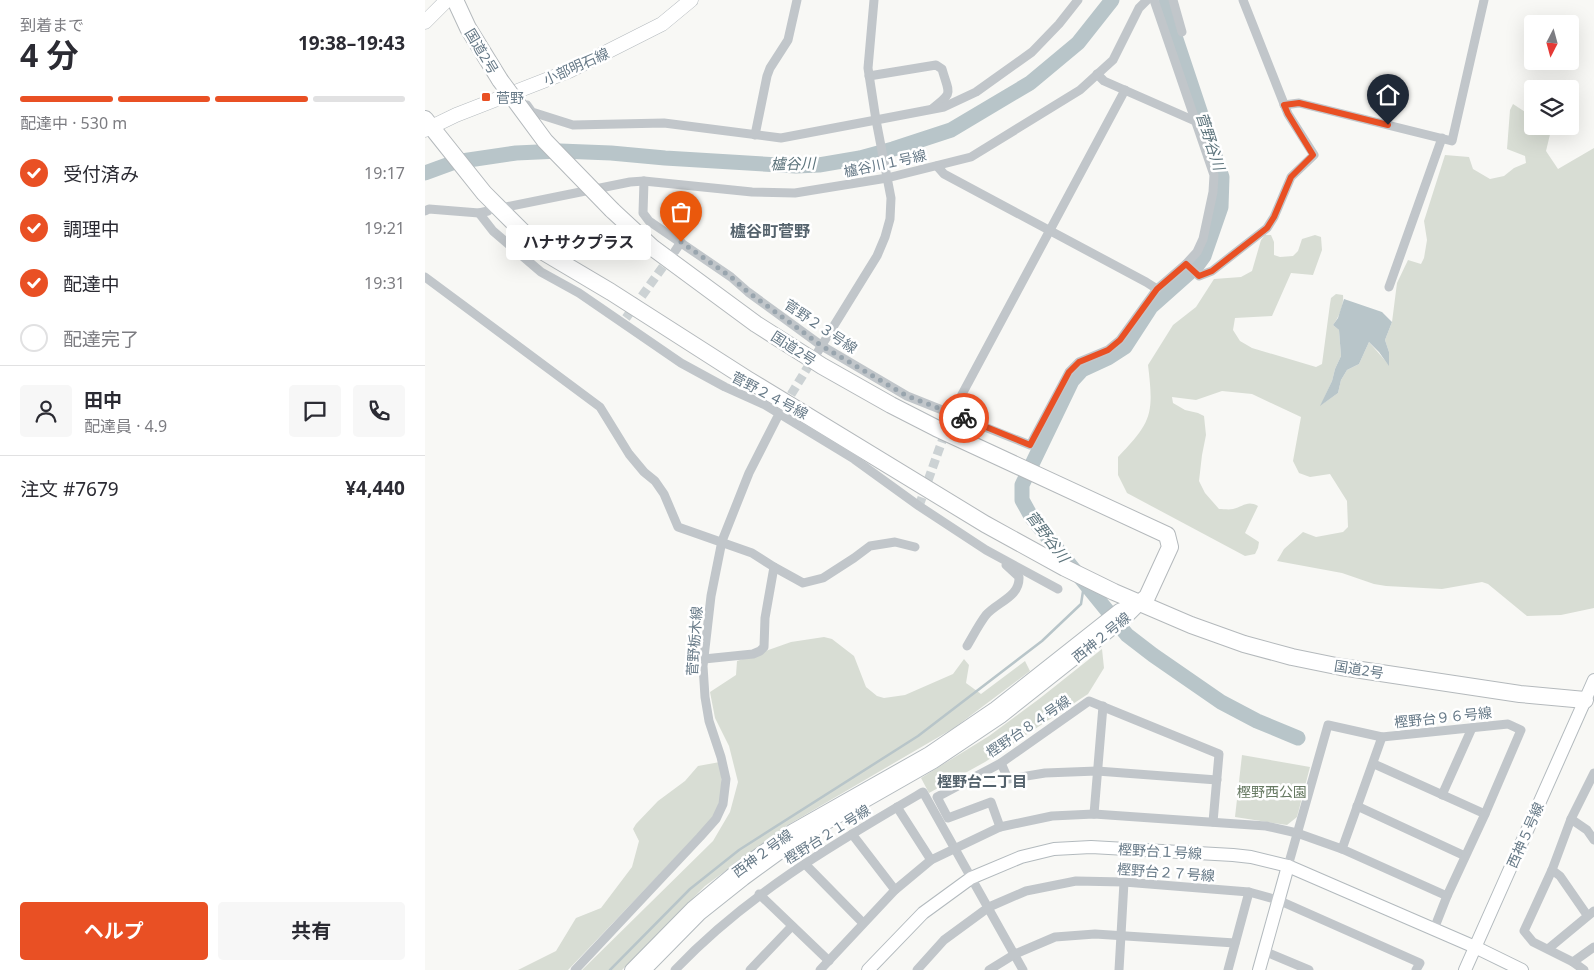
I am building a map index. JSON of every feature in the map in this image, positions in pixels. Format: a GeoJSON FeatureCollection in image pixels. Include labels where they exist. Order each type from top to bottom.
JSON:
{"type":"FeatureCollection","features":[{"type":"Feature","properties":{"kind":"highway","name":"国道2号"},"geometry":{"type":"LineString","coordinates":[[455,0],[468,28],[500,80],[545,141],[612,210],[653,248],[756,324],[822,366],[891,405],[1167,535],[1170,547],[1147,597],[1141,602]]}},
{"type":"Feature","properties":{"kind":"highway","name":"国道2号"},"geometry":{"type":"LineString","coordinates":[[427,126],[484,193],[542,251],[977,519],[1046,558],[1114,592],[1244,644],[1292,657],[1341,667],[1492,690],[1590,700]]}},
{"type":"Feature","properties":{"kind":"main road"},"geometry":{"type":"LineString","coordinates":[[425,22],[447,0]]}},
{"type":"Feature","properties":{"kind":"main road","name":"小部明石線"},"geometry":{"type":"LineString","coordinates":[[427,126],[569,71],[662,24],[691,0]]}},
{"type":"Feature","properties":{"kind":"street"},"geometry":{"type":"LineString","coordinates":[[755,135],[767,76],[788,40],[797,0]]}},
{"type":"Feature","properties":{"kind":"street"},"geometry":{"type":"LineString","coordinates":[[819,349],[877,256],[890,219],[891,198],[875,120],[868,68],[874,0]]}},
{"type":"Feature","properties":{"kind":"street"},"geometry":{"type":"LineString","coordinates":[[516,91],[532,112],[573,125],[663,123],[781,138],[944,107],[976,92],[1031,52],[1059,24],[1078,0]]}},
{"type":"Feature","properties":{"kind":"street"},"geometry":{"type":"LineString","coordinates":[[937,166],[944,174],[1157,289],[1197,252],[1203,239],[1213,192],[1213,175],[1195,121],[1147,0]]}},
{"type":"Feature","properties":{"kind":"street","name":"櫨谷川１号線"},"geometry":{"type":"LineString","coordinates":[[506,207],[630,182],[644,181],[753,192],[795,193],[887,178],[971,157],[1079,90],[1113,60],[1139,8],[1147,0]]}},
{"type":"Feature","properties":{"kind":"street"},"geometry":{"type":"LineString","coordinates":[[1173,0],[1182,32]]}},
{"type":"Feature","properties":{"kind":"street"},"geometry":{"type":"LineString","coordinates":[[1186,264],[1199,276],[1212,271],[1267,228],[1274,217],[1291,177],[1313,155],[1288,114],[1243,0]]}},
{"type":"Feature","properties":{"kind":"street"},"geometry":{"type":"LineString","coordinates":[[1284,105],[1299,103],[1452,141],[1484,0]]}},
{"type":"Feature","properties":{"kind":"street"},"geometry":{"type":"LineString","coordinates":[[869,76],[936,65],[940,66],[949,93],[948,97],[932,109]]}},
{"type":"Feature","properties":{"kind":"street"},"geometry":{"type":"LineString","coordinates":[[1097,74],[1104,81],[1195,121]]}},
{"type":"Feature","properties":{"kind":"street"},"geometry":{"type":"LineString","coordinates":[[952,413],[1125,90]]}},
{"type":"Feature","properties":{"kind":"street"},"geometry":{"type":"LineString","coordinates":[[1389,287],[1442,138]]}},
{"type":"Feature","properties":{"kind":"street","name":"菅野２３号線"},"geometry":{"type":"LineString","coordinates":[[644,181],[643,213],[649,221],[731,277],[819,349],[907,396],[1030,445],[1069,372],[1079,362],[1108,350],[1120,340],[1157,289]]}},
{"type":"Feature","properties":{"kind":"street"},"geometry":{"type":"LineString","coordinates":[[425,211],[429,209],[479,213],[488,211]]}},
{"type":"Feature","properties":{"kind":"street","name":"菅野２４号線"},"geometry":{"type":"LineString","coordinates":[[479,213],[493,231],[541,272],[624,320],[681,363],[725,387],[765,405],[854,459],[919,506],[997,556],[1058,589]]}},
{"type":"Feature","properties":{"kind":"street"},"geometry":{"type":"LineString","coordinates":[[675,251],[681,242]]}},
{"type":"Feature","properties":{"kind":"street"},"geometry":{"type":"LineString","coordinates":[[425,277],[600,407],[629,454],[644,472],[655,481],[664,494],[678,527],[752,552],[803,583],[823,578],[870,546],[895,542],[915,547]]}},
{"type":"Feature","properties":{"kind":"street","name":"菅野栃木線"},"geometry":{"type":"LineString","coordinates":[[575,970],[716,819],[723,804],[725,770],[709,721],[705,697],[704,659],[711,596],[722,541],[749,473],[777,418]]}},
{"type":"Feature","properties":{"kind":"street"},"geometry":{"type":"LineString","coordinates":[[967,646],[987,614],[1016,591],[1019,584],[1019,577],[997,556]]}},
{"type":"Feature","properties":{"kind":"street"},"geometry":{"type":"LineString","coordinates":[[704,659],[753,654],[764,647],[765,618],[774,567]]}},
{"type":"Feature","properties":{"kind":"street","name":"西神２号線"},"geometry":{"type":"LineString","coordinates":[[631,970],[693,907],[737,870],[793,830],[929,753],[987,714],[1141,602]]}},
{"type":"Feature","properties":{"kind":"street","name":"西神２号線"},"geometry":{"type":"LineString","coordinates":[[645,970],[700,914],[744,879],[799,839],[934,762],[1001,717],[1106,627]]}},
{"type":"Feature","properties":{"kind":"street"},"geometry":{"type":"LineString","coordinates":[[1590,700],[1594,680]]}},
{"type":"Feature","properties":{"kind":"street","name":"西神５号線"},"geometry":{"type":"LineString","coordinates":[[1465,970],[1590,700]]}},
{"type":"Feature","properties":{"kind":"street","name":"樫野台８４号線"},"geometry":{"type":"LineString","coordinates":[[999,828],[991,802],[948,818],[937,797],[1001,763],[1089,701],[1219,754],[1213,822]]}},
{"type":"Feature","properties":{"kind":"street"},"geometry":{"type":"LineString","coordinates":[[1094,814],[1103,706]]}},
{"type":"Feature","properties":{"kind":"street","name":"樫野台９６号線"},"geometry":{"type":"LineString","coordinates":[[1288,866],[1328,725],[1382,737],[1508,724],[1521,730],[1434,929]]}},
{"type":"Feature","properties":{"kind":"street"},"geometry":{"type":"LineString","coordinates":[[1443,795],[1472,728]]}},
{"type":"Feature","properties":{"kind":"street"},"geometry":{"type":"LineString","coordinates":[[1342,849],[1382,737]]}},
{"type":"Feature","properties":{"kind":"street"},"geometry":{"type":"LineString","coordinates":[[1001,763],[1008,780],[1045,773],[1097,771],[1217,780]]}},
{"type":"Feature","properties":{"kind":"street"},"geometry":{"type":"LineString","coordinates":[[1373,764],[1485,814]]}},
{"type":"Feature","properties":{"kind":"street"},"geometry":{"type":"LineString","coordinates":[[1584,970],[1573,962],[1533,942],[1523,931],[1551,870],[1571,819],[1594,773]]}},
{"type":"Feature","properties":{"kind":"street","name":"樫野台２１号線"},"geometry":{"type":"LineString","coordinates":[[675,970],[698,946],[759,894],[852,834],[923,792],[1023,970]]}},
{"type":"Feature","properties":{"kind":"street"},"geometry":{"type":"LineString","coordinates":[[1357,806],[1465,856]]}},
{"type":"Feature","properties":{"kind":"street"},"geometry":{"type":"LineString","coordinates":[[897,807],[931,860]]}},
{"type":"Feature","properties":{"kind":"street"},"geometry":{"type":"LineString","coordinates":[[820,970],[895,890],[931,860],[999,828],[1052,816],[1094,814],[1266,826],[1297,833],[1342,849],[1447,896]]}},
{"type":"Feature","properties":{"kind":"street"},"geometry":{"type":"LineString","coordinates":[[1571,819],[1587,830],[1594,840]]}},
{"type":"Feature","properties":{"kind":"street"},"geometry":{"type":"LineString","coordinates":[[852,834],[895,890]]}},
{"type":"Feature","properties":{"kind":"street","name":"樫野台１号線"},"geometry":{"type":"LineString","coordinates":[[868,970],[923,913],[971,878],[1021,856],[1055,849],[1091,847],[1233,855],[1251,857],[1288,866],[1475,947],[1523,970]]}},
{"type":"Feature","properties":{"kind":"street"},"geometry":{"type":"LineString","coordinates":[[805,864],[863,923]]}},
{"type":"Feature","properties":{"kind":"street"},"geometry":{"type":"LineString","coordinates":[[1259,970],[1288,866]]}},
{"type":"Feature","properties":{"kind":"street"},"geometry":{"type":"LineString","coordinates":[[1548,950],[1591,913],[1560,876],[1551,870]]}},
{"type":"Feature","properties":{"kind":"street","name":"樫野台２７号線"},"geometry":{"type":"LineString","coordinates":[[917,970],[944,940],[989,907],[1026,891],[1076,880],[1249,892],[1278,900],[1420,963],[1416,970]]}},
{"type":"Feature","properties":{"kind":"street"},"geometry":{"type":"LineString","coordinates":[[1119,970],[1124,882]]}},
{"type":"Feature","properties":{"kind":"street"},"geometry":{"type":"LineString","coordinates":[[1228,970],[1249,892]]}},
{"type":"Feature","properties":{"kind":"street"},"geometry":{"type":"LineString","coordinates":[[759,894],[829,961]]}},
{"type":"Feature","properties":{"kind":"street"},"geometry":{"type":"LineString","coordinates":[[750,970],[792,926]]}},
{"type":"Feature","properties":{"kind":"street"},"geometry":{"type":"LineString","coordinates":[[989,970],[1015,954],[1055,937],[1095,934],[1235,943]]}},
{"type":"Feature","properties":{"kind":"street"},"geometry":{"type":"LineString","coordinates":[[1573,962],[1594,947]]}},
{"type":"Feature","properties":{"kind":"street"},"geometry":{"type":"LineString","coordinates":[[1264,951],[1309,970]]}},
{"type":"Feature","properties":{"kind":"green space"},"geometry":{"type":"Polygon","coordinates":[[[1513,104],[1524,111],[1524,135],[1550,135],[1546,151],[1558,169],[1594,148],[1594,608],[1561,615],[1527,616],[1488,584],[1482,582],[1442,589],[1386,586],[1342,573],[1277,561],[1284,549],[1303,532],[1316,537],[1343,532],[1348,527],[1347,501],[1330,474],[1310,477],[1299,473],[1293,461],[1301,417],[1252,394],[1222,391],[1196,400],[1172,397],[1173,403],[1185,410],[1204,416],[1206,435],[1199,481],[1205,493],[1219,509],[1231,509],[1248,504],[1258,506],[1245,533],[1259,542],[1255,554],[1245,556],[1127,493],[1118,475],[1118,457],[1138,435],[1148,416],[1151,395],[1148,365],[1173,325],[1196,307],[1214,279],[1241,277],[1252,271],[1261,240],[1265,235],[1271,235],[1274,242],[1274,255],[1280,257],[1293,256],[1298,251],[1302,239],[1315,235],[1321,237],[1322,250],[1313,275],[1291,273],[1272,316],[1235,318],[1233,330],[1240,341],[1252,348],[1316,367],[1322,364],[1331,298],[1336,294],[1343,295],[1341,311],[1333,325],[1339,330],[1341,356],[1321,405],[1338,393],[1341,380],[1347,370],[1359,364],[1369,342],[1389,365],[1389,352],[1385,340],[1392,322],[1397,283],[1408,260],[1421,264],[1424,258],[1427,240],[1424,221],[1445,155],[1469,157],[1473,169],[1490,179],[1504,176],[1514,168],[1526,163],[1525,156],[1507,149],[1510,110],[1513,104]]]}},
{"type":"Feature","properties":{"kind":"green space"},"geometry":{"type":"Polygon","coordinates":[[[824,637],[832,639],[854,656],[866,687],[877,696],[884,698],[905,695],[953,674],[964,659],[969,665],[966,683],[981,694],[1025,661],[1030,671],[954,728],[786,826],[705,886],[622,970],[582,970],[713,841],[730,812],[738,782],[729,746],[715,718],[710,692],[736,675],[737,661],[791,642],[824,637]]]}},
{"type":"Feature","properties":{"kind":"green space"},"geometry":{"type":"Polygon","coordinates":[[[1102,649],[1104,668],[1088,694],[985,762],[929,793],[921,778],[989,736],[1102,649]]]}},
{"type":"Feature","properties":{"kind":"green space","name":"樫野西公園"},"geometry":{"type":"Polygon","coordinates":[[[1242,755],[1310,767],[1297,817],[1287,825],[1235,817],[1242,755]]]}},
{"type":"Feature","properties":{"kind":"green space"},"geometry":{"type":"Polygon","coordinates":[[[720,762],[721,791],[719,804],[713,818],[568,970],[518,970],[556,951],[576,918],[601,908],[632,867],[639,841],[633,829],[658,801],[685,781],[698,766],[720,762]]]}},
{"type":"Feature","properties":{"kind":"shaded area"},"geometry":{"type":"Polygon","coordinates":[[[1344,299],[1382,312],[1392,322],[1385,340],[1389,352],[1389,366],[1369,342],[1359,364],[1347,370],[1341,380],[1338,393],[1320,406],[1341,356],[1339,330],[1333,325],[1338,318],[1344,299]]]}},
{"type":"Feature","properties":{"kind":"waterway","name":"櫨谷川"},"geometry":{"type":"LineString","coordinates":[[425,173],[455,162],[516,153],[560,151],[796,166],[819,165],[860,158],[951,130],[1030,83],[1078,43],[1112,0]]}},
{"type":"Feature","properties":{"kind":"waterway","name":"菅野谷川"},"geometry":{"type":"LineString","coordinates":[[1166,0],[1173,30],[1222,177],[1221,207],[1204,256],[1196,267],[1151,307],[1125,347],[1108,358],[1082,370],[1072,381],[1022,485],[1022,500],[1032,518],[1127,635],[1221,702],[1257,721],[1298,738]]}},
{"type":"Feature","properties":{"kind":"waterway"},"geometry":{"type":"LineString","coordinates":[[610,970],[690,889],[739,850],[918,736],[1042,641],[1081,604],[1084,585]]}},
{"type":"Feature","properties":{"kind":"tunnel"},"geometry":{"type":"LineString","coordinates":[[626,318],[670,257]]}},
{"type":"Feature","properties":{"kind":"tunnel"},"geometry":{"type":"LineString","coordinates":[[784,406],[814,357]]}},
{"type":"Feature","properties":{"kind":"tunnel"},"geometry":{"type":"LineString","coordinates":[[919,506],[952,413]]}},
{"type":"Feature","properties":{"kind":"way so far"},"geometry":{"type":"LineString","coordinates":[[681,242],[731,277],[748,292],[822,346],[907,396],[964,418]]}},
{"type":"Feature","properties":{"kind":"place","name":"菅野"},"geometry":{"type":"Point","coordinates":[486,97]}},
{"type":"Feature","properties":{"kind":"place","name":"ハナサクプラス"},"geometry":{"type":"Point","coordinates":[681,242]}},
{"type":"Feature","properties":{"kind":"district","name":"櫨谷町菅野"},"geometry":{"type":"Point","coordinates":[770,231]}},
{"type":"Feature","properties":{"kind":"district","name":"樫野台二丁目"},"geometry":{"type":"Point","coordinates":[982,781]}},
{"type":"Feature","properties":{"kind":"route"},"geometry":{"type":"LineString","coordinates":[[964,418],[1030,445],[1069,372],[1079,362],[1108,350],[1120,340],[1138,312],[1157,289],[1186,264],[1199,276],[1212,271],[1267,228],[1274,217],[1291,177],[1313,155],[1284,105],[1299,103],[1388,125]]}}]}
